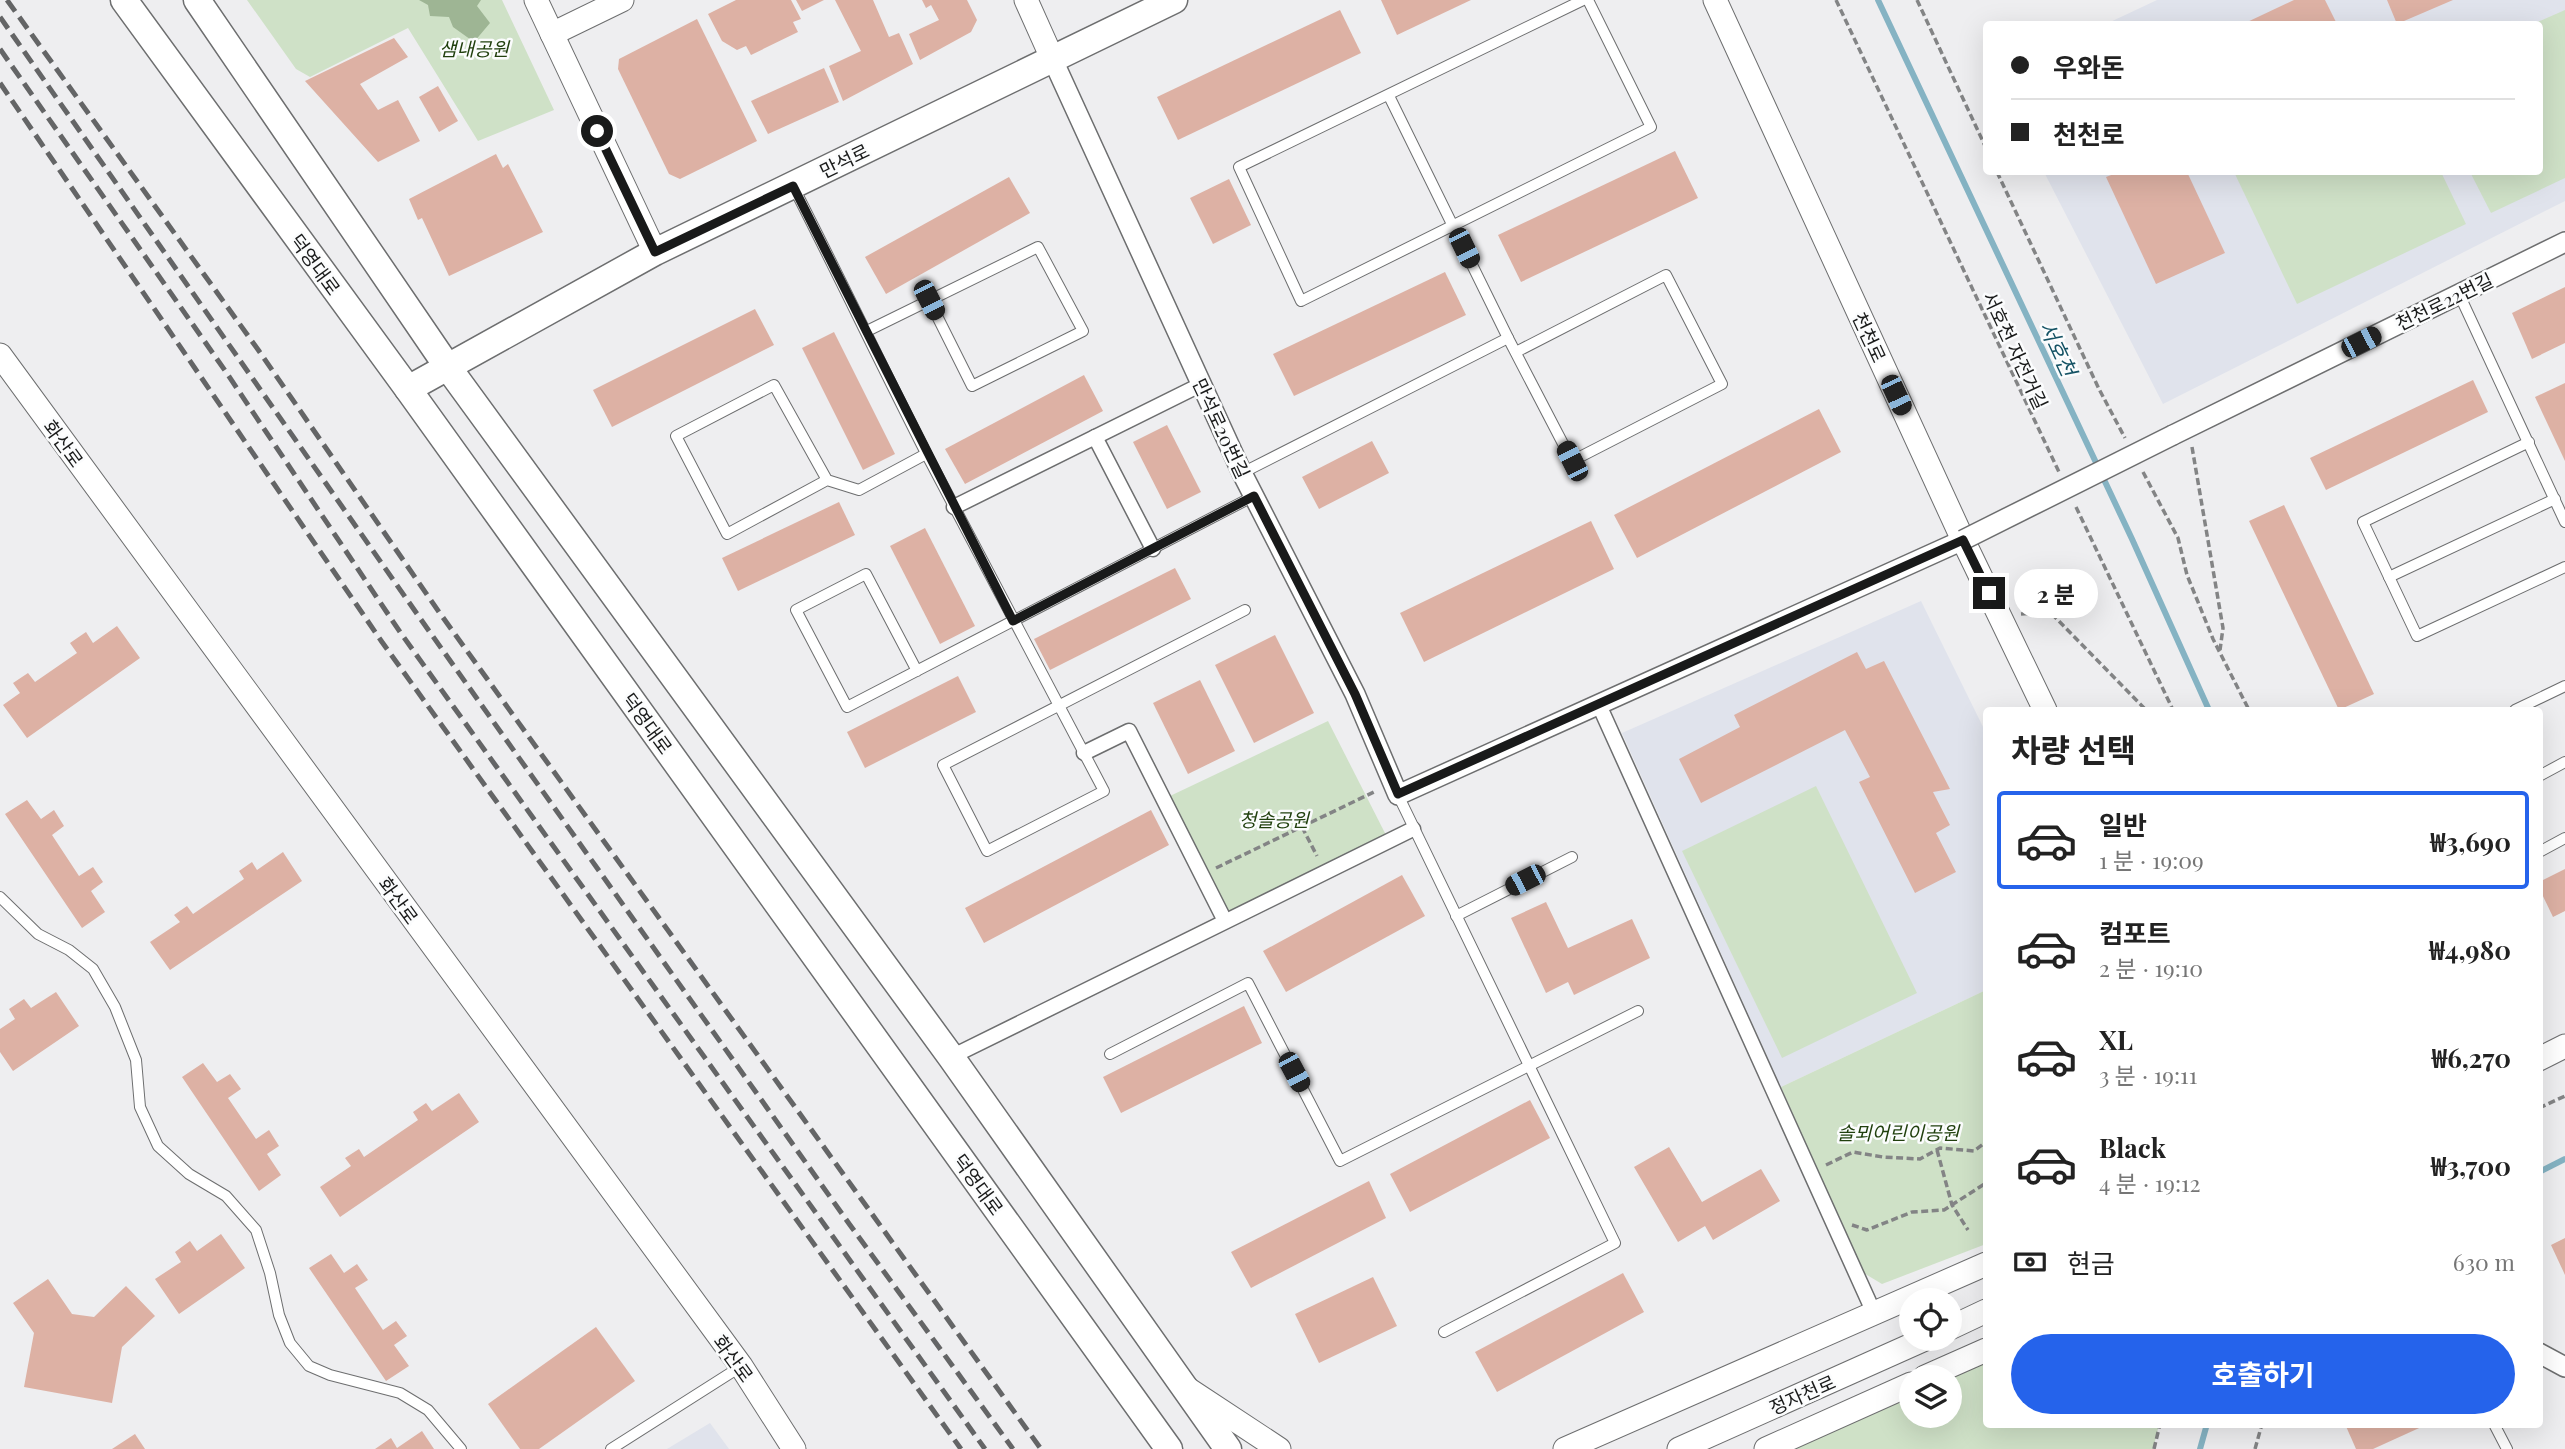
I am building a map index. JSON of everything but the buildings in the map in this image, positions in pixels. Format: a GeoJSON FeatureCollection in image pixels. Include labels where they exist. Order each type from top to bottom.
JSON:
{"type":"FeatureCollection","features":[{"type":"Feature","properties":{"kind":"main road","name":"덕영대로"},"geometry":{"type":"LineString","coordinates":[[124,0],[408,389],[1169,1449]]}},
{"type":"Feature","properties":{"kind":"main road"},"geometry":{"type":"LineString","coordinates":[[197,0],[447,366],[951,1057],[1228,1449]]}},
{"type":"Feature","properties":{"kind":"main road","name":"만석로"},"geometry":{"type":"LineString","coordinates":[[408,389],[655,252],[1174,0]]}},
{"type":"Feature","properties":{"kind":"street"},"geometry":{"type":"LineString","coordinates":[[536,0],[655,252]]}},
{"type":"Feature","properties":{"kind":"street"},"geometry":{"type":"LineString","coordinates":[[552,34],[622,0]]}},
{"type":"Feature","properties":{"kind":"street"},"geometry":{"type":"LineString","coordinates":[[1026,0],[1052,58]]}},
{"type":"Feature","properties":{"kind":"street","name":"천천로"},"geometry":{"type":"LineString","coordinates":[[1715,0],[1963,540],[2044,707]]}},
{"type":"Feature","properties":{"kind":"street","name":"만석로20번길"},"geometry":{"type":"LineString","coordinates":[[1052,58],[1242,472],[1355,694],[1396,789]]}},
{"type":"Feature","properties":{"kind":"street","name":"천천로22번길"},"geometry":{"type":"LineString","coordinates":[[1396,789],[1598,705],[1963,540],[2565,242]]}},
{"type":"Feature","properties":{"kind":"street","name":"화산로"},"geometry":{"type":"LineString","coordinates":[[0,355],[741,1366],[794,1449]]}},
{"type":"Feature","properties":{"kind":"street"},"geometry":{"type":"LineString","coordinates":[[954,507],[1202,384]]}},
{"type":"Feature","properties":{"kind":"street"},"geometry":{"type":"LineString","coordinates":[[1095,437],[1153,548]]}},
{"type":"Feature","properties":{"kind":"street"},"geometry":{"type":"LineString","coordinates":[[1598,705],[1874,1313]]}},
{"type":"Feature","properties":{"kind":"street"},"geometry":{"type":"LineString","coordinates":[[1084,753],[1129,731],[1225,921]]}},
{"type":"Feature","properties":{"kind":"street"},"geometry":{"type":"LineString","coordinates":[[951,1057],[1413,829]]}},
{"type":"Feature","properties":{"kind":"street"},"geometry":{"type":"LineString","coordinates":[[2543,1057],[2565,1046]]}},
{"type":"Feature","properties":{"kind":"street"},"geometry":{"type":"LineString","coordinates":[[1565,1449],[1983,1265]]}},
{"type":"Feature","properties":{"kind":"street"},"geometry":{"type":"LineString","coordinates":[[1962,1322],[1983,1312]]}},
{"type":"Feature","properties":{"kind":"street","name":"정자천로"},"geometry":{"type":"LineString","coordinates":[[1679,1449],[1899,1351]]}},
{"type":"Feature","properties":{"kind":"street"},"geometry":{"type":"LineString","coordinates":[[1952,1365],[1983,1351]]}},
{"type":"Feature","properties":{"kind":"street"},"geometry":{"type":"LineString","coordinates":[[2543,1355],[2565,1367]]}},
{"type":"Feature","properties":{"kind":"street"},"geometry":{"type":"LineString","coordinates":[[1180,1383],[1279,1449]]}},
{"type":"Feature","properties":{"kind":"street"},"geometry":{"type":"LineString","coordinates":[[1766,1449],[1899,1389]]}},
{"type":"Feature","properties":{"kind":"lane"},"geometry":{"type":"LineString","coordinates":[[1585,0],[1651,127],[1301,301],[1239,167],[1389,96],[1585,0]]}},
{"type":"Feature","properties":{"kind":"lane"},"geometry":{"type":"LineString","coordinates":[[1389,96],[1508,338],[1572,461],[1722,384],[1666,275],[1516,352]]}},
{"type":"Feature","properties":{"kind":"lane"},"geometry":{"type":"LineString","coordinates":[[793,186],[926,454],[1013,621],[1059,706],[1104,791],[987,851],[943,765],[1059,706],[1245,610]]}},
{"type":"Feature","properties":{"kind":"lane"},"geometry":{"type":"LineString","coordinates":[[867,331],[929,300],[1038,247],[1083,331],[972,386],[929,300]]}},
{"type":"Feature","properties":{"kind":"lane"},"geometry":{"type":"LineString","coordinates":[[2459,294],[2565,522]]}},
{"type":"Feature","properties":{"kind":"lane"},"geometry":{"type":"LineString","coordinates":[[1242,472],[1508,338]]}},
{"type":"Feature","properties":{"kind":"lane"},"geometry":{"type":"LineString","coordinates":[[827,480],[727,534],[676,436],[774,385],[827,480],[859,490],[926,454]]}},
{"type":"Feature","properties":{"kind":"lane"},"geometry":{"type":"LineString","coordinates":[[2529,442],[2363,522],[2417,636],[2565,567]]}},
{"type":"Feature","properties":{"kind":"lane"},"geometry":{"type":"LineString","coordinates":[[917,671],[866,574],[796,610],[847,707],[917,671],[1153,548],[1254,496]]}},
{"type":"Feature","properties":{"kind":"lane"},"geometry":{"type":"LineString","coordinates":[[2389,577],[2555,499]]}},
{"type":"Feature","properties":{"kind":"lane"},"geometry":{"type":"LineString","coordinates":[[2521,707],[2565,686]]}},
{"type":"Feature","properties":{"kind":"lane"},"geometry":{"type":"LineString","coordinates":[[2543,774],[2565,762]]}},
{"type":"Feature","properties":{"kind":"lane"},"geometry":{"type":"LineString","coordinates":[[1396,789],[1615,1243],[1444,1332]]}},
{"type":"Feature","properties":{"kind":"lane"},"geometry":{"type":"LineString","coordinates":[[2543,850],[2565,838]]}},
{"type":"Feature","properties":{"kind":"lane"},"geometry":{"type":"LineString","coordinates":[[1456,916],[1572,857]]}},
{"type":"Feature","properties":{"kind":"lane"},"geometry":{"type":"LineString","coordinates":[[0,897],[38,934],[69,950],[93,969],[115,1007],[136,1060],[140,1107],[158,1146],[189,1174],[226,1196],[256,1230],[270,1273],[279,1315],[290,1343],[309,1366],[330,1375],[400,1393],[428,1410],[461,1449]]}},
{"type":"Feature","properties":{"kind":"lane"},"geometry":{"type":"LineString","coordinates":[[1110,1054],[1248,983],[1340,1161],[1638,1011]]}},
{"type":"Feature","properties":{"kind":"lane"},"geometry":{"type":"LineString","coordinates":[[611,1449],[741,1366]]}},
{"type":"Feature","properties":{"kind":"lane"},"geometry":{"type":"LineString","coordinates":[[2496,1428],[2507,1449]]}},
{"type":"Feature","properties":{"kind":"path","name":"서호천 자전거길"},"geometry":{"type":"LineString","coordinates":[[1836,0],[2060,475]]}},
{"type":"Feature","properties":{"kind":"path"},"geometry":{"type":"LineString","coordinates":[[1917,0],[1983,142]]}},
{"type":"Feature","properties":{"kind":"path"},"geometry":{"type":"LineString","coordinates":[[2181,431],[2222,628],[2220,652]]}},
{"type":"Feature","properties":{"kind":"path"},"geometry":{"type":"LineString","coordinates":[[2072,500],[2172,707]]}},
{"type":"Feature","properties":{"kind":"path"},"geometry":{"type":"LineString","coordinates":[[1999,615],[2050,612],[2143,707]]}},
{"type":"Feature","properties":{"kind":"path"},"geometry":{"type":"LineString","coordinates":[[1202,875],[1302,827],[1396,789]]}},
{"type":"Feature","properties":{"kind":"path"},"geometry":{"type":"LineString","coordinates":[[1302,827],[1324,872]]}},
{"type":"Feature","properties":{"kind":"path"},"geometry":{"type":"LineString","coordinates":[[2543,1106],[2565,1096]]}},
{"type":"Feature","properties":{"kind":"path"},"geometry":{"type":"LineString","coordinates":[[1818,1171],[1853,1152],[1920,1159],[1940,1148],[1974,1151],[1983,1144]]}},
{"type":"Feature","properties":{"kind":"path"},"geometry":{"type":"LineString","coordinates":[[1937,1150],[1952,1205],[1968,1230]]}},
{"type":"Feature","properties":{"kind":"path"},"geometry":{"type":"LineString","coordinates":[[1847,1224],[1867,1230],[1912,1212],[1944,1210],[1983,1185]]}},
{"type":"Feature","properties":{"kind":"path"},"geometry":{"type":"LineString","coordinates":[[2154,1449],[2159,1428]]}},
{"type":"Feature","properties":{"kind":"path"},"geometry":{"type":"LineString","coordinates":[[2255,1449],[2261,1428]]}},
{"type":"Feature","properties":{"kind":"shaded area"},"geometry":{"type":"Polygon","coordinates":[[[2157,0],[2565,0],[2565,201],[2163,404],[2046,175],[2543,175],[2543,21],[2112,21],[2157,0]]]}},
{"type":"Feature","properties":{"kind":"shaded area"},"geometry":{"type":"Polygon","coordinates":[[[1921,601],[1983,727],[1983,991],[1781,1087],[1622,733],[1921,601]]]}},
{"type":"Feature","properties":{"kind":"shaded area"},"geometry":{"type":"Polygon","coordinates":[[[710,1423],[729,1449],[667,1449],[710,1423]]]}},
{"type":"Feature","properties":{"kind":"green space","name":"샘내공원"},"geometry":{"type":"Polygon","coordinates":[[[247,0],[502,0],[554,110],[478,141],[408,28],[310,77],[296,69],[247,0]]]}},
{"type":"Feature","properties":{"kind":"green space"},"geometry":{"type":"Polygon","coordinates":[[[419,0],[481,0],[477,6],[490,23],[474,42],[453,27],[449,17],[430,16],[428,5],[419,0]]]}},
{"type":"Feature","properties":{"kind":"green space"},"geometry":{"type":"Polygon","coordinates":[[[2565,10],[2565,178],[2491,213],[2472,175],[2543,175],[2543,21],[2540,21],[2565,10]]]}},
{"type":"Feature","properties":{"kind":"green space"},"geometry":{"type":"Polygon","coordinates":[[[2235,175],[2442,175],[2466,224],[2297,304],[2235,175]]]}},
{"type":"Feature","properties":{"kind":"green space","name":"청솔공원"},"geometry":{"type":"Polygon","coordinates":[[[1328,721],[1387,837],[1226,915],[1170,796],[1328,721]]]}},
{"type":"Feature","properties":{"kind":"green space"},"geometry":{"type":"Polygon","coordinates":[[[1816,786],[1917,993],[1782,1058],[1682,851],[1816,786]]]}},
{"type":"Feature","properties":{"kind":"green space","name":"솔뫼어린이공원"},"geometry":{"type":"Polygon","coordinates":[[[1983,991],[1983,1245],[1882,1284],[1862,1272],[1781,1087],[1983,991]]]}},
{"type":"Feature","properties":{"kind":"green space"},"geometry":{"type":"Polygon","coordinates":[[[1983,1362],[1983,1428],[2158,1428],[2153,1449],[1794,1449],[1899,1401],[1899,1428],[1962,1428],[1962,1372],[1983,1362]]]}},
{"type":"Feature","properties":{"kind":"waterway","name":"서호천"},"geometry":{"type":"LineString","coordinates":[[1878,0],[2132,539],[2208,707]]}},
{"type":"Feature","properties":{"kind":"waterway"},"geometry":{"type":"LineString","coordinates":[[2543,1170],[2565,1159]]}},
{"type":"Feature","properties":{"kind":"waterway","name":"서호천"},"geometry":{"type":"LineString","coordinates":[[2200,1449],[2206,1428]]}},
{"type":"Feature","properties":{"kind":"railway"},"geometry":{"type":"LineString","coordinates":[[7,0],[259,351],[439,612],[1041,1449]]}},
{"type":"Feature","properties":{"kind":"railway"},"geometry":{"type":"LineString","coordinates":[[0,17],[422,621],[850,1225],[1013,1449]]}},
{"type":"Feature","properties":{"kind":"railway"},"geometry":{"type":"LineString","coordinates":[[0,49],[226,372],[400,632],[985,1449]]}},
{"type":"Feature","properties":{"kind":"railway"},"geometry":{"type":"LineString","coordinates":[[0,83],[382,642],[961,1449]]}},
{"type":"Feature","properties":{"kind":"route"},"geometry":{"type":"LineString","coordinates":[[597,131],[655,252],[793,186],[926,454],[1013,621],[1254,496],[1355,694],[1398,794],[1963,540],[1989,593]]}}]}
